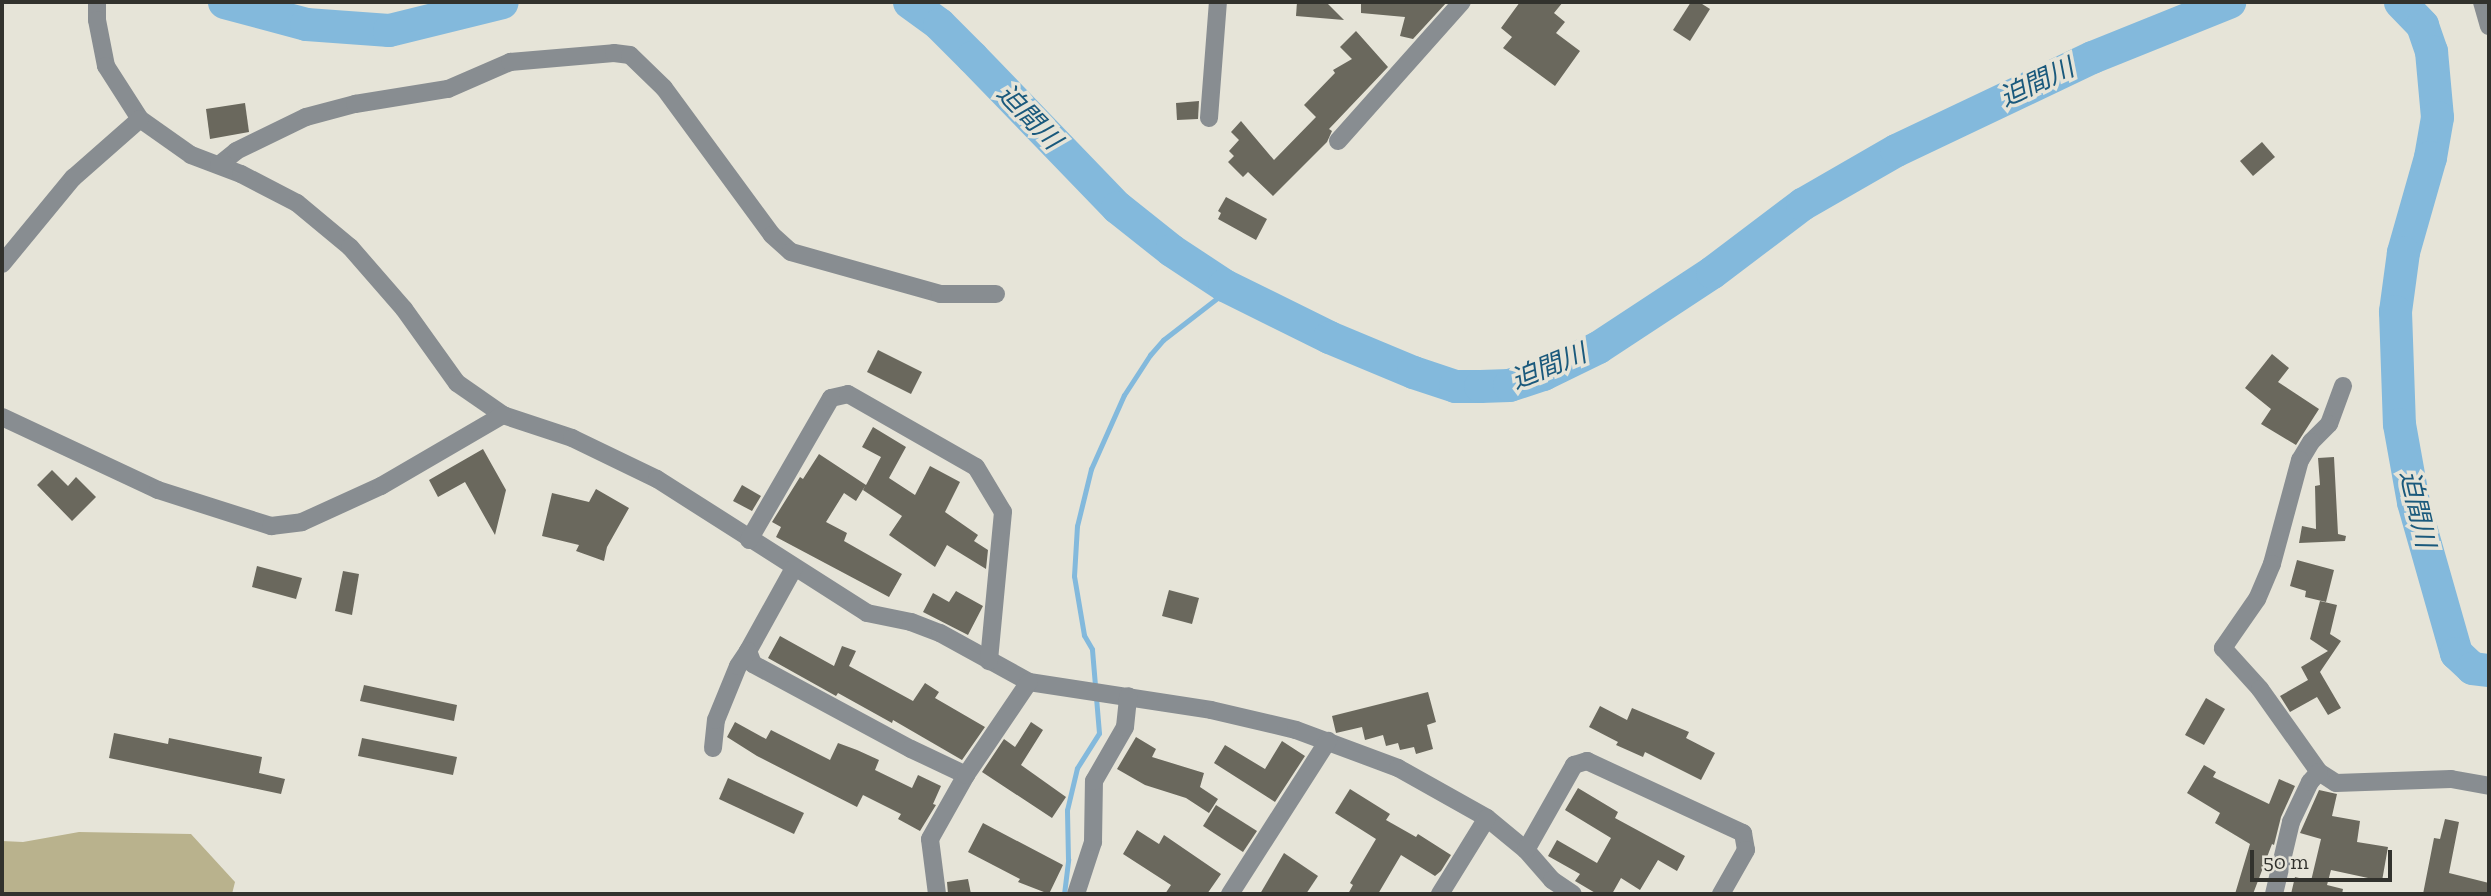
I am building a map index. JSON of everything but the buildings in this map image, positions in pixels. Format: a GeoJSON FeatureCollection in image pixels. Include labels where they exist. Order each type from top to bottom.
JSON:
{"type":"FeatureCollection","features":[{"type":"Feature","properties":{"kind":"street"},"geometry":{"type":"LineString","coordinates":[[1209,118],[1218,2]]}},
{"type":"Feature","properties":{"kind":"street"},"geometry":{"type":"LineString","coordinates":[[1338,141],[1462,2]]}},
{"type":"Feature","properties":{"kind":"street"},"geometry":{"type":"LineString","coordinates":[[2482,2],[2489,26]]}},
{"type":"Feature","properties":{"kind":"street"},"geometry":{"type":"LineString","coordinates":[[97,11],[106,66],[140,119],[181,148],[297,203],[351,247],[404,309],[457,383],[503,415],[572,438],[657,478],[749,540],[867,613],[911,622],[940,633],[1029,682],[1211,710],[1296,730],[1398,768],[1487,818],[1526,850],[1552,880],[1573,894]]}},
{"type":"Feature","properties":{"kind":"street"},"geometry":{"type":"LineString","coordinates":[[219,165],[236,151],[306,117],[355,104],[448,89],[510,62],[614,52],[631,55],[664,88],[772,235],[791,252],[940,294],[996,294]]}},
{"type":"Feature","properties":{"kind":"street"},"geometry":{"type":"LineString","coordinates":[[2,264],[73,178],[140,119]]}},
{"type":"Feature","properties":{"kind":"street"},"geometry":{"type":"LineString","coordinates":[[2343,386],[2329,424],[2311,442],[2300,460],[2272,564],[2257,599],[2223,648],[2260,689],[2319,772],[2336,783],[2451,779],[2489,786]]}},
{"type":"Feature","properties":{"kind":"street"},"geometry":{"type":"LineString","coordinates":[[749,540],[831,398],[848,394],[976,467],[1003,512],[989,661]]}},
{"type":"Feature","properties":{"kind":"street"},"geometry":{"type":"LineString","coordinates":[[2,417],[158,490],[271,526],[302,522],[381,486],[503,415]]}},
{"type":"Feature","properties":{"kind":"street"},"geometry":{"type":"LineString","coordinates":[[713,748],[716,720],[738,666],[794,568]]}},
{"type":"Feature","properties":{"kind":"street"},"geometry":{"type":"LineString","coordinates":[[748,651],[753,664],[901,744],[966,775]]}},
{"type":"Feature","properties":{"kind":"street"},"geometry":{"type":"LineString","coordinates":[[937,894],[930,839],[966,775],[1029,682]]}},
{"type":"Feature","properties":{"kind":"street"},"geometry":{"type":"LineString","coordinates":[[1076,894],[1093,842],[1094,781],[1125,727],[1128,696]]}},
{"type":"Feature","properties":{"kind":"street"},"geometry":{"type":"LineString","coordinates":[[1230,894],[1328,741]]}},
{"type":"Feature","properties":{"kind":"street"},"geometry":{"type":"LineString","coordinates":[[1526,850],[1574,765],[1587,761],[1743,833],[1746,850],[1721,894]]}},
{"type":"Feature","properties":{"kind":"street"},"geometry":{"type":"LineString","coordinates":[[2274,894],[2291,822],[2310,782],[2319,772]]}},
{"type":"Feature","properties":{"kind":"street"},"geometry":{"type":"LineString","coordinates":[[1440,894],[1487,818]]}},
{"type":"Feature","properties":{"kind":"shaded area"},"geometry":{"type":"Polygon","coordinates":[[[79,832],[191,834],[235,882],[232,894],[2,894],[2,841],[23,842],[79,832]]]}},
{"type":"Feature","properties":{"kind":"waterway","name":"迫間川"},"geometry":{"type":"LineString","coordinates":[[224,2],[306,24],[389,30],[502,2]]}},
{"type":"Feature","properties":{"kind":"waterway","name":"迫間川"},"geometry":{"type":"LineString","coordinates":[[909,2],[939,24],[1117,207],[1171,250],[1224,285],[1329,337],[1413,372],[1455,386],[1509,385],[1543,374],[1598,347],[1712,272],[1802,204],[1896,150],[2092,57],[2229,2]]}},
{"type":"Feature","properties":{"kind":"waterway","name":"迫間川"},"geometry":{"type":"LineString","coordinates":[[2400,2],[2422,25],[2431,51],[2437,117],[2430,157],[2403,252],[2395,311],[2399,424],[2413,502],[2456,653],[2472,668],[2489,670]]}},
{"type":"Feature","properties":{"kind":"waterway"},"geometry":{"type":"LineString","coordinates":[[1064,894],[1068,859],[1067,810],[1077,768],[1099,733],[1092,649],[1084,635],[1074,576],[1077,526],[1091,469],[1124,395],[1150,355],[1163,340],[1230,288]]}}]}
